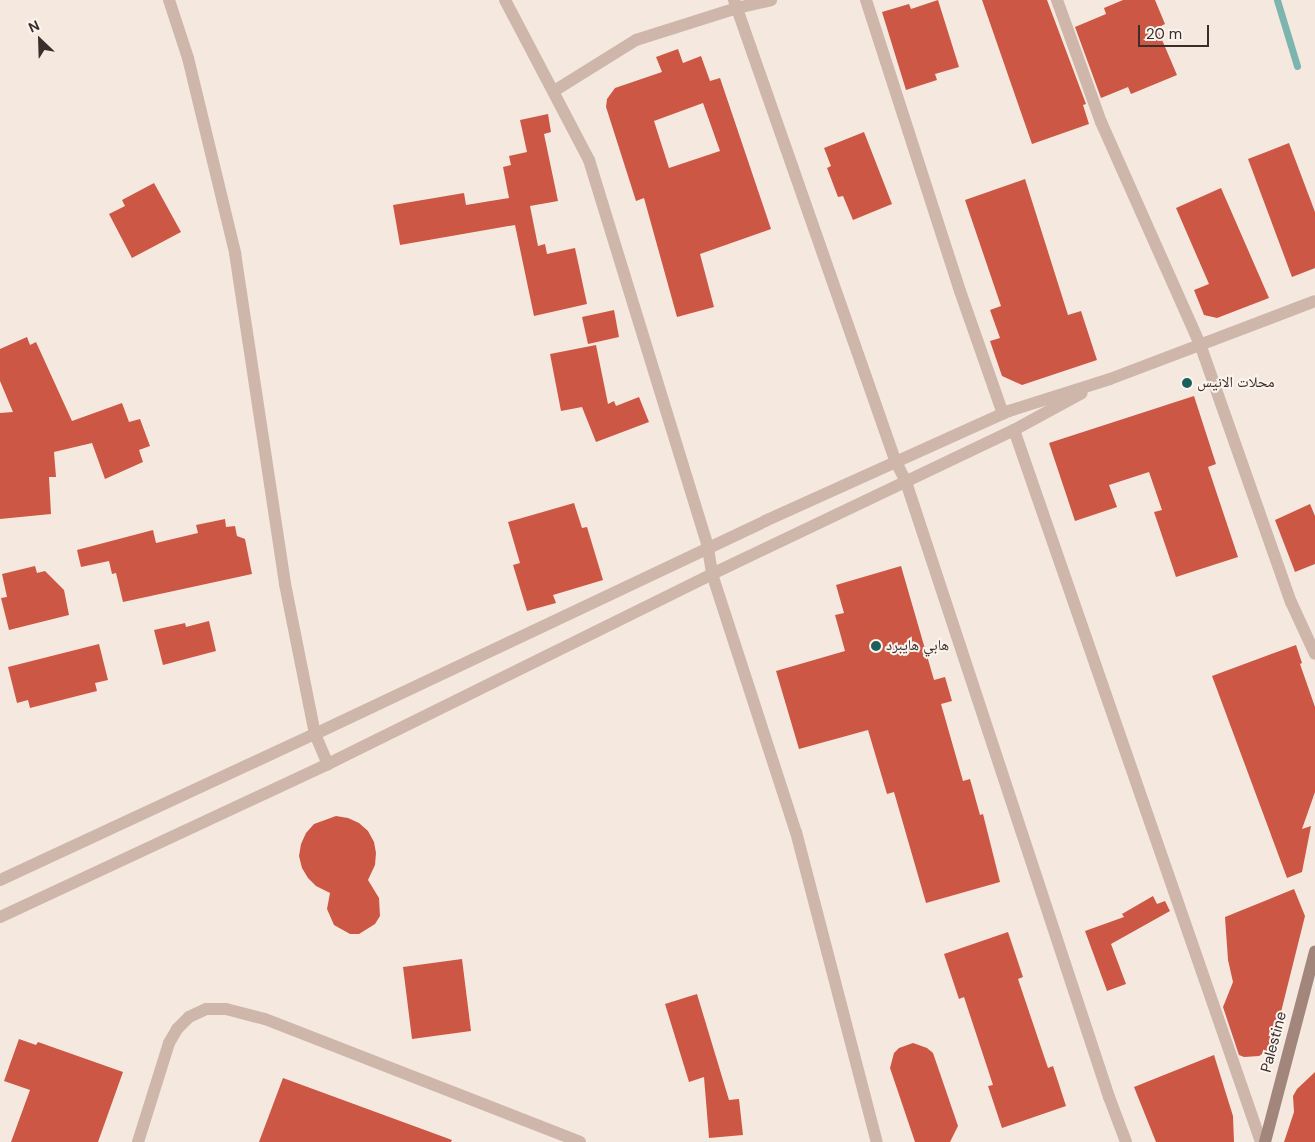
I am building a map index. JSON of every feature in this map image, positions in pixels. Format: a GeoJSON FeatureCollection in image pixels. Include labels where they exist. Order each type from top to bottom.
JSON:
{"type":"FeatureCollection","features":[{"type":"Feature","properties":{"kind":"main road","name":"Palestine"},"geometry":{"type":"LineString","coordinates":[[1265,1142],[1313,969],[1315,950]]}},
{"type":"Feature","properties":{"kind":"street"},"geometry":{"type":"LineString","coordinates":[[169,0],[188,58],[235,253],[283,574],[315,734],[328,764]]}},
{"type":"Feature","properties":{"kind":"street"},"geometry":{"type":"LineString","coordinates":[[505,0],[589,160],[708,548],[712,574],[796,832],[877,1142]]}},
{"type":"Feature","properties":{"kind":"street"},"geometry":{"type":"LineString","coordinates":[[554,91],[636,40],[736,4],[770,0]]}},
{"type":"Feature","properties":{"kind":"street"},"geometry":{"type":"LineString","coordinates":[[866,0],[957,282],[1003,414]]}},
{"type":"Feature","properties":{"kind":"street"},"geometry":{"type":"LineString","coordinates":[[1057,0],[1101,122],[1200,344],[1290,602],[1315,654]]}},
{"type":"Feature","properties":{"kind":"street"},"geometry":{"type":"LineString","coordinates":[[736,4],[896,462],[906,482],[1109,1097],[1126,1142]]}},
{"type":"Feature","properties":{"kind":"street"},"geometry":{"type":"LineString","coordinates":[[0,880],[315,734],[708,548],[1003,414],[1110,379],[1315,302]]}},
{"type":"Feature","properties":{"kind":"street"},"geometry":{"type":"LineString","coordinates":[[0,917],[328,764],[712,574],[1014,430],[1110,379]]}},
{"type":"Feature","properties":{"kind":"street"},"geometry":{"type":"LineString","coordinates":[[1014,430],[1261,1142]]}},
{"type":"Feature","properties":{"kind":"street"},"geometry":{"type":"LineString","coordinates":[[138,1142],[169,1044],[178,1029],[189,1017],[206,1009],[226,1009],[265,1019],[580,1142]]}},
{"type":"Feature","properties":{"kind":"building"},"geometry":{"type":"Polygon","coordinates":[[[938,0],[959,67],[935,74],[937,80],[906,90],[882,12],[909,4],[911,9],[938,0]]]}},
{"type":"Feature","properties":{"kind":"building"},"geometry":{"type":"Polygon","coordinates":[[[982,0],[1047,0],[1086,104],[1083,105],[1089,124],[1032,144],[982,0]]]}},
{"type":"Feature","properties":{"kind":"building"},"geometry":{"type":"Polygon","coordinates":[[[1123,0],[1155,0],[1165,24],[1157,28],[1177,75],[1131,94],[1128,87],[1101,98],[1075,27],[1106,14],[1104,8],[1123,0]]]}},
{"type":"Feature","properties":{"kind":"building"},"geometry":{"type":"Polygon","coordinates":[[[678,49],[683,63],[701,56],[710,81],[720,78],[771,229],[700,254],[714,307],[677,317],[644,198],[636,201],[606,107],[607,99],[615,88],[662,72],[656,57],[678,49]],[[703,103],[654,121],[669,168],[720,151],[703,103]]]}},
{"type":"Feature","properties":{"kind":"building"},"geometry":{"type":"Polygon","coordinates":[[[548,114],[551,132],[544,134],[558,201],[530,206],[538,246],[545,244],[547,254],[575,248],[587,304],[534,316],[515,225],[400,245],[393,205],[464,193],[466,205],[509,198],[503,167],[511,165],[509,156],[527,152],[520,120],[548,114]]]}},
{"type":"Feature","properties":{"kind":"building"},"geometry":{"type":"Polygon","coordinates":[[[864,132],[892,204],[853,220],[843,196],[838,197],[827,168],[831,166],[824,148],[864,132]]]}},
{"type":"Feature","properties":{"kind":"building"},"geometry":{"type":"Polygon","coordinates":[[[1289,143],[1315,212],[1315,268],[1292,277],[1248,159],[1289,143]]]}},
{"type":"Feature","properties":{"kind":"building"},"geometry":{"type":"Polygon","coordinates":[[[1025,179],[1068,315],[1081,311],[1097,360],[1022,385],[1002,376],[990,341],[1000,338],[990,310],[1001,306],[965,200],[1025,179]]]}},
{"type":"Feature","properties":{"kind":"building"},"geometry":{"type":"Polygon","coordinates":[[[154,183],[181,232],[132,258],[109,214],[125,206],[122,200],[154,183]]]}},
{"type":"Feature","properties":{"kind":"building"},"geometry":{"type":"Polygon","coordinates":[[[1221,188],[1269,298],[1217,318],[1204,315],[1194,290],[1209,284],[1176,208],[1221,188]]]}},
{"type":"Feature","properties":{"kind":"building"},"geometry":{"type":"Polygon","coordinates":[[[614,310],[619,337],[588,344],[582,317],[614,310]]]}},
{"type":"Feature","properties":{"kind":"building"},"geometry":{"type":"Polygon","coordinates":[[[27,337],[30,345],[36,342],[72,421],[122,403],[129,422],[140,419],[150,446],[139,450],[143,462],[105,479],[92,443],[54,452],[56,477],[49,477],[51,514],[0,519],[0,413],[13,412],[0,381],[0,349],[27,337]]]}},
{"type":"Feature","properties":{"kind":"building"},"geometry":{"type":"Polygon","coordinates":[[[596,345],[608,404],[614,401],[616,406],[639,397],[649,422],[596,442],[582,407],[561,411],[550,354],[596,345]]]}},
{"type":"Feature","properties":{"kind":"building"},"geometry":{"type":"Polygon","coordinates":[[[1194,396],[1216,464],[1208,467],[1238,557],[1176,577],[1154,512],[1162,510],[1149,472],[1109,485],[1117,507],[1075,521],[1049,443],[1194,396]]]}},
{"type":"Feature","properties":{"kind":"building"},"geometry":{"type":"Polygon","coordinates":[[[574,503],[582,528],[587,527],[603,580],[553,595],[556,603],[527,611],[513,565],[520,563],[508,522],[574,503]]]}},
{"type":"Feature","properties":{"kind":"building"},"geometry":{"type":"Polygon","coordinates":[[[1310,504],[1315,516],[1315,564],[1295,572],[1275,520],[1310,504]]]}},
{"type":"Feature","properties":{"kind":"building"},"geometry":{"type":"Polygon","coordinates":[[[225,519],[226,527],[235,526],[237,536],[245,539],[252,574],[123,602],[116,573],[112,574],[109,561],[81,567],[77,550],[153,530],[156,543],[198,533],[196,525],[225,519]]]}},
{"type":"Feature","properties":{"kind":"building"},"geometry":{"type":"Polygon","coordinates":[[[35,566],[37,573],[45,571],[64,590],[69,615],[9,630],[1,598],[7,597],[2,574],[35,566]]]}},
{"type":"Feature","properties":{"kind":"building"},"geometry":{"type":"Polygon","coordinates":[[[901,566],[934,680],[945,677],[952,701],[941,704],[963,781],[970,779],[980,815],[983,814],[1000,882],[926,903],[894,792],[887,794],[868,730],[799,749],[776,671],[845,651],[835,615],[844,613],[836,585],[901,566]]]}},
{"type":"Feature","properties":{"kind":"building"},"geometry":{"type":"Polygon","coordinates":[[[209,621],[216,651],[163,665],[154,630],[185,623],[186,627],[209,621]]]}},
{"type":"Feature","properties":{"kind":"building"},"geometry":{"type":"Polygon","coordinates":[[[99,644],[108,680],[95,683],[97,691],[30,708],[28,700],[17,703],[8,667],[99,644]]]}},
{"type":"Feature","properties":{"kind":"building"},"geometry":{"type":"Polygon","coordinates":[[[1296,645],[1302,663],[1300,664],[1315,707],[1315,792],[1302,829],[1311,826],[1302,872],[1287,878],[1212,676],[1296,645]]]}},
{"type":"Feature","properties":{"kind":"building"},"geometry":{"type":"Polygon","coordinates":[[[336,816],[348,818],[359,823],[368,831],[374,842],[376,853],[375,865],[368,880],[379,898],[380,916],[375,924],[359,934],[350,934],[334,925],[327,909],[330,893],[316,886],[308,878],[302,868],[299,856],[301,844],[306,833],[314,824],[336,816]]]}},
{"type":"Feature","properties":{"kind":"building"},"geometry":{"type":"Polygon","coordinates":[[[1294,889],[1305,916],[1272,1048],[1259,1056],[1244,1057],[1239,1055],[1223,1007],[1233,982],[1228,960],[1225,917],[1294,889]]]}},
{"type":"Feature","properties":{"kind":"building"},"geometry":{"type":"Polygon","coordinates":[[[1153,896],[1157,904],[1165,901],[1170,911],[1111,944],[1126,984],[1107,991],[1085,931],[1124,917],[1122,914],[1153,896]]]}},
{"type":"Feature","properties":{"kind":"building"},"geometry":{"type":"Polygon","coordinates":[[[1008,932],[1023,977],[1018,979],[1048,1068],[1053,1066],[1066,1106],[1002,1128],[988,1086],[993,1085],[964,997],[959,999],[944,954],[1008,932]]]}},
{"type":"Feature","properties":{"kind":"building"},"geometry":{"type":"Polygon","coordinates":[[[462,959],[471,1031],[412,1039],[403,967],[462,959]]]}},
{"type":"Feature","properties":{"kind":"building"},"geometry":{"type":"Polygon","coordinates":[[[697,994],[729,1100],[739,1099],[743,1135],[709,1138],[704,1077],[689,1082],[665,1004],[697,994]]]}},
{"type":"Feature","properties":{"kind":"building"},"geometry":{"type":"Polygon","coordinates":[[[19,1039],[36,1045],[38,1042],[123,1072],[98,1142],[11,1142],[30,1090],[4,1081],[19,1039]]]}},
{"type":"Feature","properties":{"kind":"building"},"geometry":{"type":"Polygon","coordinates":[[[913,1043],[927,1048],[933,1053],[958,1126],[950,1142],[915,1142],[890,1068],[894,1053],[899,1048],[913,1043]]]}},
{"type":"Feature","properties":{"kind":"building"},"geometry":{"type":"Polygon","coordinates":[[[1214,1055],[1233,1116],[1234,1142],[1156,1142],[1134,1087],[1214,1055]]]}},
{"type":"Feature","properties":{"kind":"building"},"geometry":{"type":"Polygon","coordinates":[[[1315,1072],[1315,1142],[1284,1142],[1294,1112],[1293,1096],[1297,1089],[1315,1072]]]}},
{"type":"Feature","properties":{"kind":"building"},"geometry":{"type":"Polygon","coordinates":[[[283,1078],[452,1140],[451,1142],[259,1142],[283,1078]]]}},
{"type":"Feature","properties":{"kind":"waterway"},"geometry":{"type":"LineString","coordinates":[[1277,0],[1297,66]]}},
{"type":"Feature","properties":{"kind":"place","name":"محلات الانيس"},"geometry":{"type":"Point","coordinates":[1187,383]}},
{"type":"Feature","properties":{"kind":"place","name":"هابي هايبرد"},"geometry":{"type":"Point","coordinates":[876,646]}}]}
